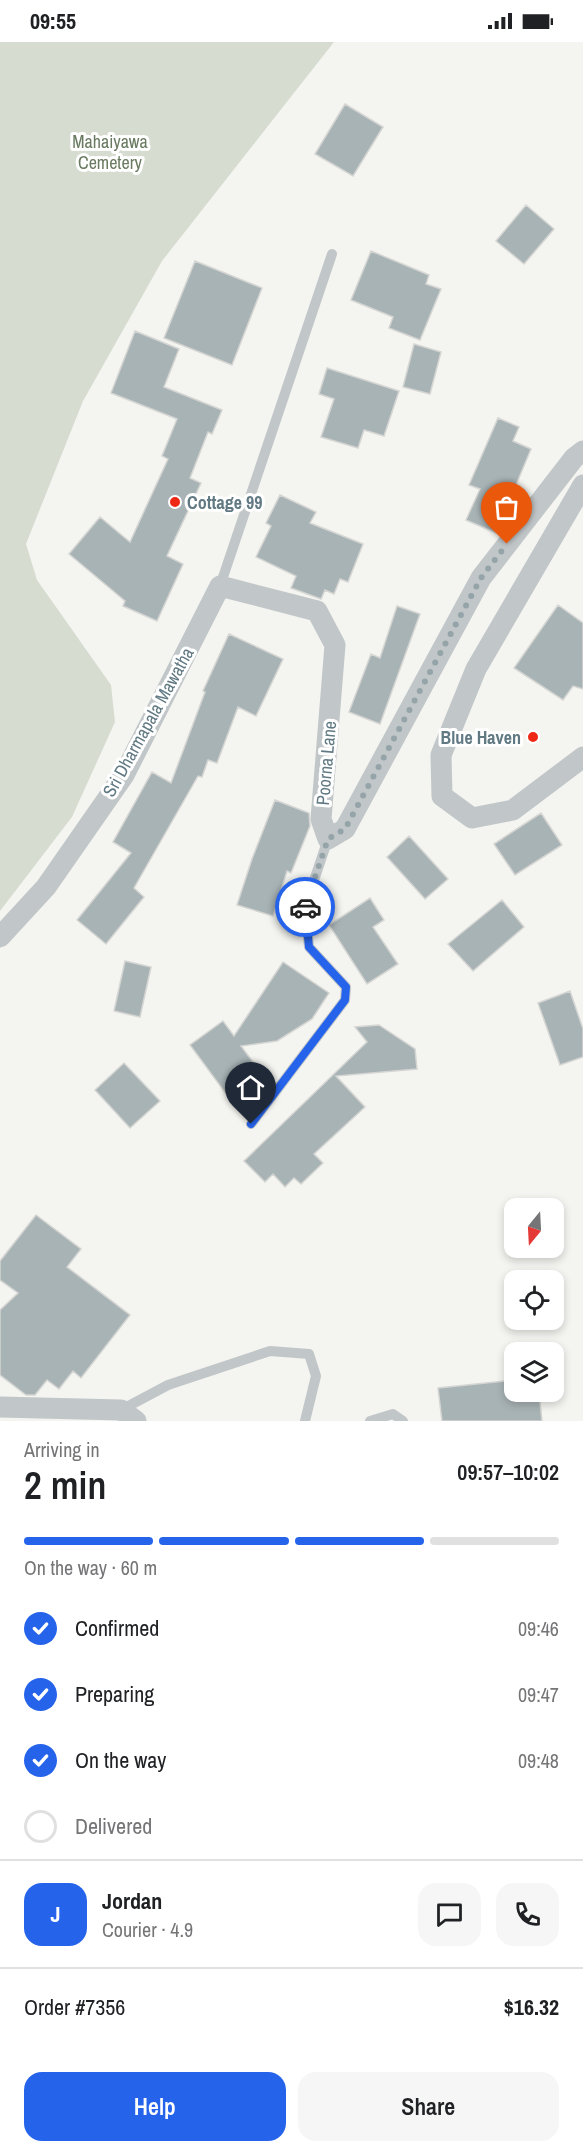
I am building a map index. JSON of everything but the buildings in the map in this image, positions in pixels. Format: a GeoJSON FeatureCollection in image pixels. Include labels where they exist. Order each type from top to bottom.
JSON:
{"type":"FeatureCollection","features":[{"type":"Feature","properties":{"kind":"street","name":"Poorna Lane"},"geometry":{"type":"LineString","coordinates":[[220,586],[318,612],[335,645],[321,819],[328,839],[345,829],[481,578],[573,458],[583,451]]}},
{"type":"Feature","properties":{"kind":"street"},"geometry":{"type":"LineString","coordinates":[[583,485],[476,669],[441,755],[442,796],[472,818],[513,810],[583,757]]}},
{"type":"Feature","properties":{"kind":"street","name":"Sri Dharmapala Mawatha"},"geometry":{"type":"LineString","coordinates":[[0,937],[46,886],[124,775],[220,586]]}},
{"type":"Feature","properties":{"kind":"street"},"geometry":{"type":"LineString","coordinates":[[0,1407],[128,1415]]}},
{"type":"Feature","properties":{"kind":"lane"},"geometry":{"type":"LineString","coordinates":[[220,586],[332,254]]}},
{"type":"Feature","properties":{"kind":"lane"},"geometry":{"type":"LineString","coordinates":[[251,1124],[345,1000],[346,987],[309,947],[305,907],[328,839]]}},
{"type":"Feature","properties":{"kind":"lane"},"geometry":{"type":"LineString","coordinates":[[128,1415],[168,1385],[270,1351],[309,1354],[316,1376],[306,1421]]}},
{"type":"Feature","properties":{"kind":"lane"},"geometry":{"type":"LineString","coordinates":[[370,1421],[393,1414],[403,1421]]}},
{"type":"Feature","properties":{"kind":"green space","name":"Mahaiyawa Cemetery"},"geometry":{"type":"Polygon","coordinates":[[[0,42],[334,42],[162,261],[83,401],[26,544],[37,580],[111,685],[115,722],[72,817],[0,911],[0,42]]]}},
{"type":"Feature","properties":{"kind":"way so far"},"geometry":{"type":"LineString","coordinates":[[305,907],[328,839],[345,829],[481,578],[507,544]]}},
{"type":"Feature","properties":{"kind":"place","name":"Cottage 99"},"geometry":{"type":"Point","coordinates":[175,502]}},
{"type":"Feature","properties":{"kind":"place","name":"Blue Haven"},"geometry":{"type":"Point","coordinates":[533,737]}},
{"type":"Feature","properties":{"kind":"route"},"geometry":{"type":"LineString","coordinates":[[251,1124],[345,1000],[346,987],[309,947],[305,907]]}}]}
